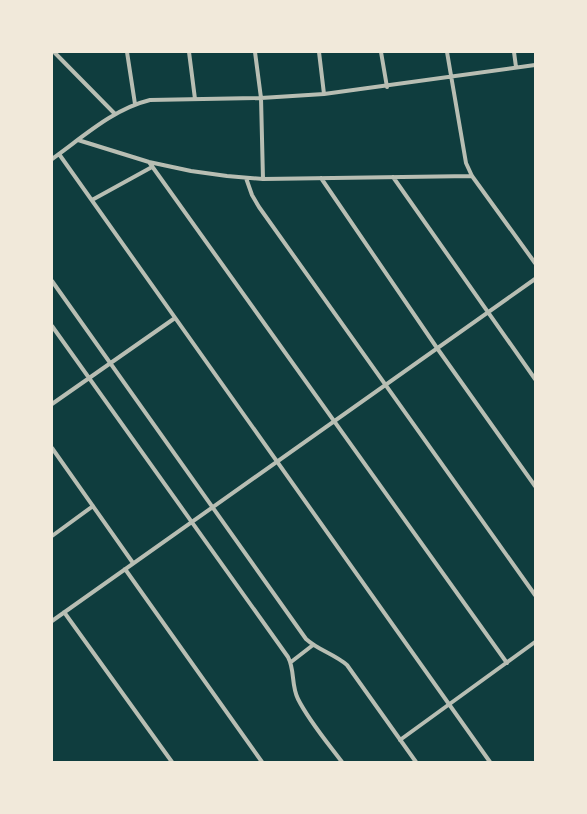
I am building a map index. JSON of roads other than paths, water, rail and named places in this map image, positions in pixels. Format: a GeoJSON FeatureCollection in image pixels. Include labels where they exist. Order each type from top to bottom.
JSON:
{"type":"FeatureCollection","features":[{"type":"Feature","properties":{"kind":"street"},"geometry":{"type":"LineString","coordinates":[[54,52],[115,114]]}},
{"type":"Feature","properties":{"kind":"street"},"geometry":{"type":"LineString","coordinates":[[127,52],[135,104]]}},
{"type":"Feature","properties":{"kind":"street"},"geometry":{"type":"LineString","coordinates":[[189,52],[195,99]]}},
{"type":"Feature","properties":{"kind":"street"},"geometry":{"type":"LineString","coordinates":[[255,52],[261,98],[263,179]]}},
{"type":"Feature","properties":{"kind":"street"},"geometry":{"type":"LineString","coordinates":[[319,52],[324,94]]}},
{"type":"Feature","properties":{"kind":"street"},"geometry":{"type":"LineString","coordinates":[[382,52],[386,87]]}},
{"type":"Feature","properties":{"kind":"street"},"geometry":{"type":"LineString","coordinates":[[448,52],[463,155],[472,176],[535,263]]}},
{"type":"Feature","properties":{"kind":"street"},"geometry":{"type":"LineString","coordinates":[[514,52],[516,67]]}},
{"type":"Feature","properties":{"kind":"street"},"geometry":{"type":"LineString","coordinates":[[52,159],[115,114],[135,104],[162,98],[261,98],[324,94],[386,87],[451,76],[535,65]]}},
{"type":"Feature","properties":{"kind":"street"},"geometry":{"type":"LineString","coordinates":[[78,140],[149,162],[191,171],[246,178],[472,176]]}},
{"type":"Feature","properties":{"kind":"street"},"geometry":{"type":"LineString","coordinates":[[59,154],[490,762]]}},
{"type":"Feature","properties":{"kind":"street"},"geometry":{"type":"LineString","coordinates":[[149,162],[507,662]]}},
{"type":"Feature","properties":{"kind":"street"},"geometry":{"type":"LineString","coordinates":[[92,200],[152,167]]}},
{"type":"Feature","properties":{"kind":"street"},"geometry":{"type":"LineString","coordinates":[[394,177],[535,379]]}},
{"type":"Feature","properties":{"kind":"street"},"geometry":{"type":"LineString","coordinates":[[246,178],[252,195],[259,207],[535,596]]}},
{"type":"Feature","properties":{"kind":"street"},"geometry":{"type":"LineString","coordinates":[[321,178],[436,348],[535,486]]}},
{"type":"Feature","properties":{"kind":"street"},"geometry":{"type":"LineString","coordinates":[[52,621],[535,279]]}},
{"type":"Feature","properties":{"kind":"street"},"geometry":{"type":"LineString","coordinates":[[52,281],[306,638],[313,645],[336,657],[347,665],[416,762]]}},
{"type":"Feature","properties":{"kind":"street"},"geometry":{"type":"LineString","coordinates":[[52,404],[176,318]]}},
{"type":"Feature","properties":{"kind":"street"},"geometry":{"type":"LineString","coordinates":[[52,326],[291,662],[294,685],[298,700],[342,762]]}},
{"type":"Feature","properties":{"kind":"street"},"geometry":{"type":"LineString","coordinates":[[52,448],[133,563]]}},
{"type":"Feature","properties":{"kind":"street"},"geometry":{"type":"LineString","coordinates":[[52,536],[93,506]]}},
{"type":"Feature","properties":{"kind":"street"},"geometry":{"type":"LineString","coordinates":[[125,569],[262,762]]}},
{"type":"Feature","properties":{"kind":"street"},"geometry":{"type":"LineString","coordinates":[[64,612],[172,762]]}},
{"type":"Feature","properties":{"kind":"street"},"geometry":{"type":"LineString","coordinates":[[400,740],[535,642]]}},
{"type":"Feature","properties":{"kind":"street"},"geometry":{"type":"LineString","coordinates":[[291,662],[313,645]]}}]}
